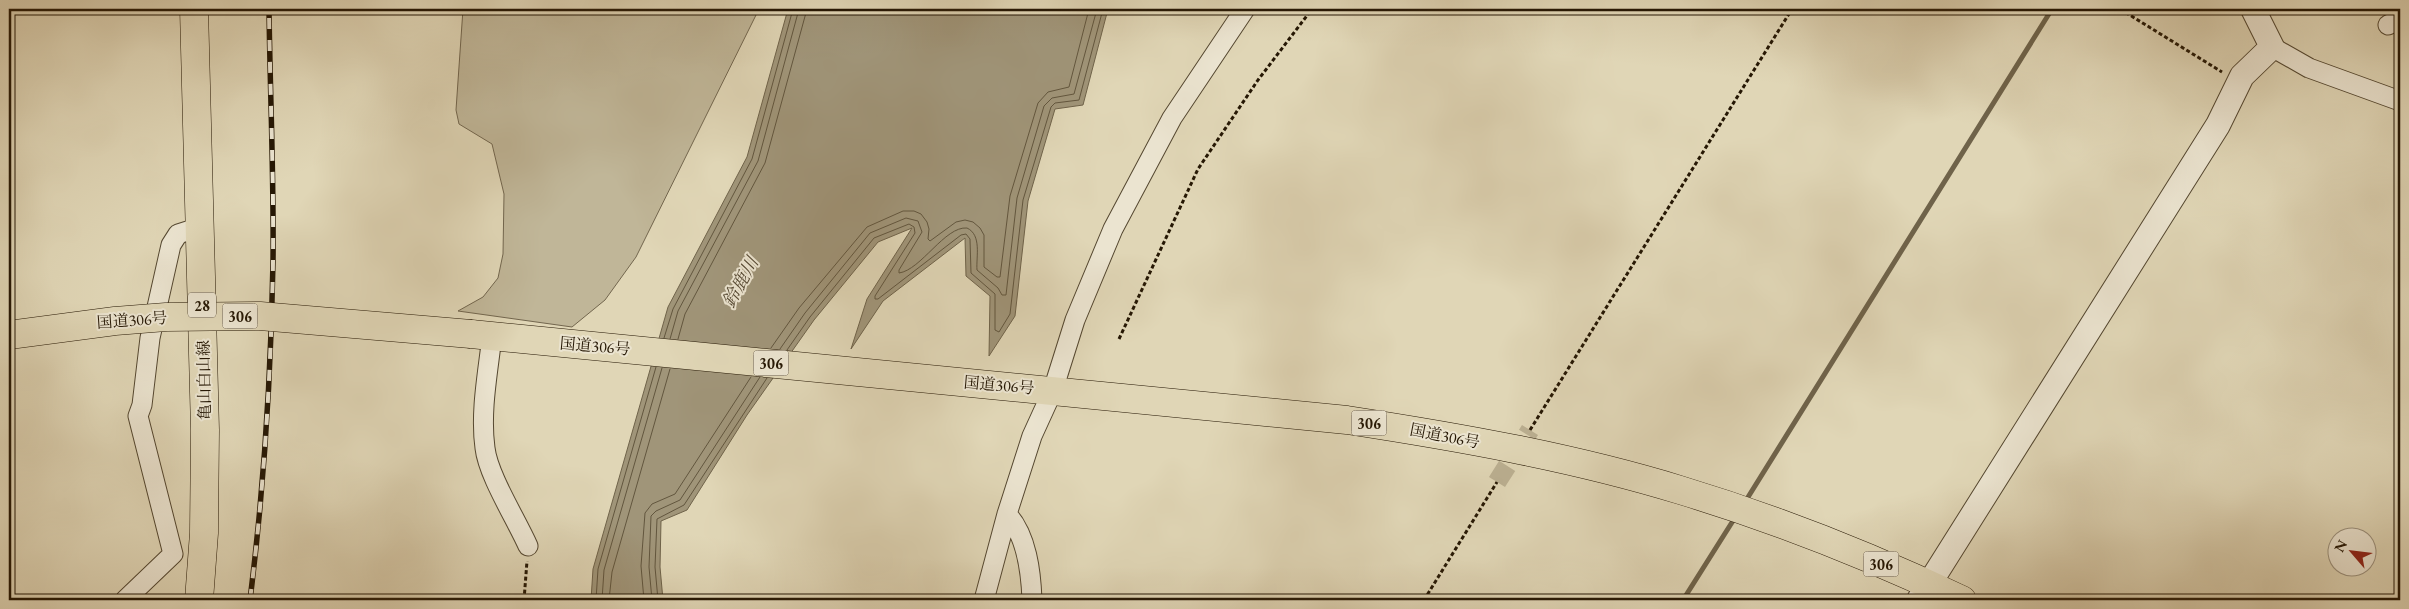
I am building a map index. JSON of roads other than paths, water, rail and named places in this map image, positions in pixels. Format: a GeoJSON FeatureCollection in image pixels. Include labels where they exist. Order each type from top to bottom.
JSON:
{"type":"FeatureCollection","features":[{"type":"Feature","properties":{"kind":"main road","name":"亀山白山線"},"geometry":{"type":"LineString","coordinates":[[194,9],[205,430],[204,533],[199,600]]}},
{"type":"Feature","properties":{"kind":"main road","name":"国道306号"},"geometry":{"type":"LineString","coordinates":[[9,335],[51,327],[123,320],[260,316],[1044,389],[1347,420],[1409,429],[1511,448],[1680,490],[1798,530],[1924,592],[1962,600]]}},
{"type":"Feature","properties":{"kind":"street"},"geometry":{"type":"LineString","coordinates":[[984,600],[1044,389],[1076,320],[1113,229],[1172,118],[1245,9]]}},
{"type":"Feature","properties":{"kind":"street"},"geometry":{"type":"LineString","coordinates":[[2253,9],[2272,47],[2308,68],[2400,101]]}},
{"type":"Feature","properties":{"kind":"street"},"geometry":{"type":"LineString","coordinates":[[1924,592],[2218,125],[2234,76],[2272,47]]}},
{"type":"Feature","properties":{"kind":"street"},"geometry":{"type":"LineString","coordinates":[[125,600],[173,554],[138,416],[142,405],[150,338],[170,245],[178,234],[200,227]]}},
{"type":"Feature","properties":{"kind":"street"},"geometry":{"type":"LineString","coordinates":[[490,336],[485,398],[485,448],[499,488],[528,546]]}},
{"type":"Feature","properties":{"kind":"street"},"geometry":{"type":"LineString","coordinates":[[1007,514],[1016,523],[1029,563],[1032,600]]}},
{"type":"Feature","properties":{"kind":"water","name":"鈴鹿川"},"geometry":{"type":"Polygon","coordinates":[[[788,9],[1108,9],[1083,105],[1055,109],[1028,201],[1015,316],[989,356],[990,296],[966,276],[965,238],[883,301],[851,349],[867,299],[912,228],[878,242],[814,320],[747,415],[687,510],[661,521],[660,567],[663,600],[591,600],[593,569],[668,307],[747,157],[788,9]]]}},
{"type":"Feature","properties":{"kind":"waterway"},"geometry":{"type":"LineString","coordinates":[[1745,502],[2052,9]]}},
{"type":"Feature","properties":{"kind":"waterway"},"geometry":{"type":"LineString","coordinates":[[1683,600],[1736,516]]}},
{"type":"Feature","properties":{"kind":"tunnel"},"geometry":{"type":"LineString","coordinates":[[1497,482],[1530,430]]}},
{"type":"Feature","properties":{"kind":"railway"},"geometry":{"type":"LineString","coordinates":[[250,600],[263,474],[272,304],[273,198],[269,9]]}}]}
